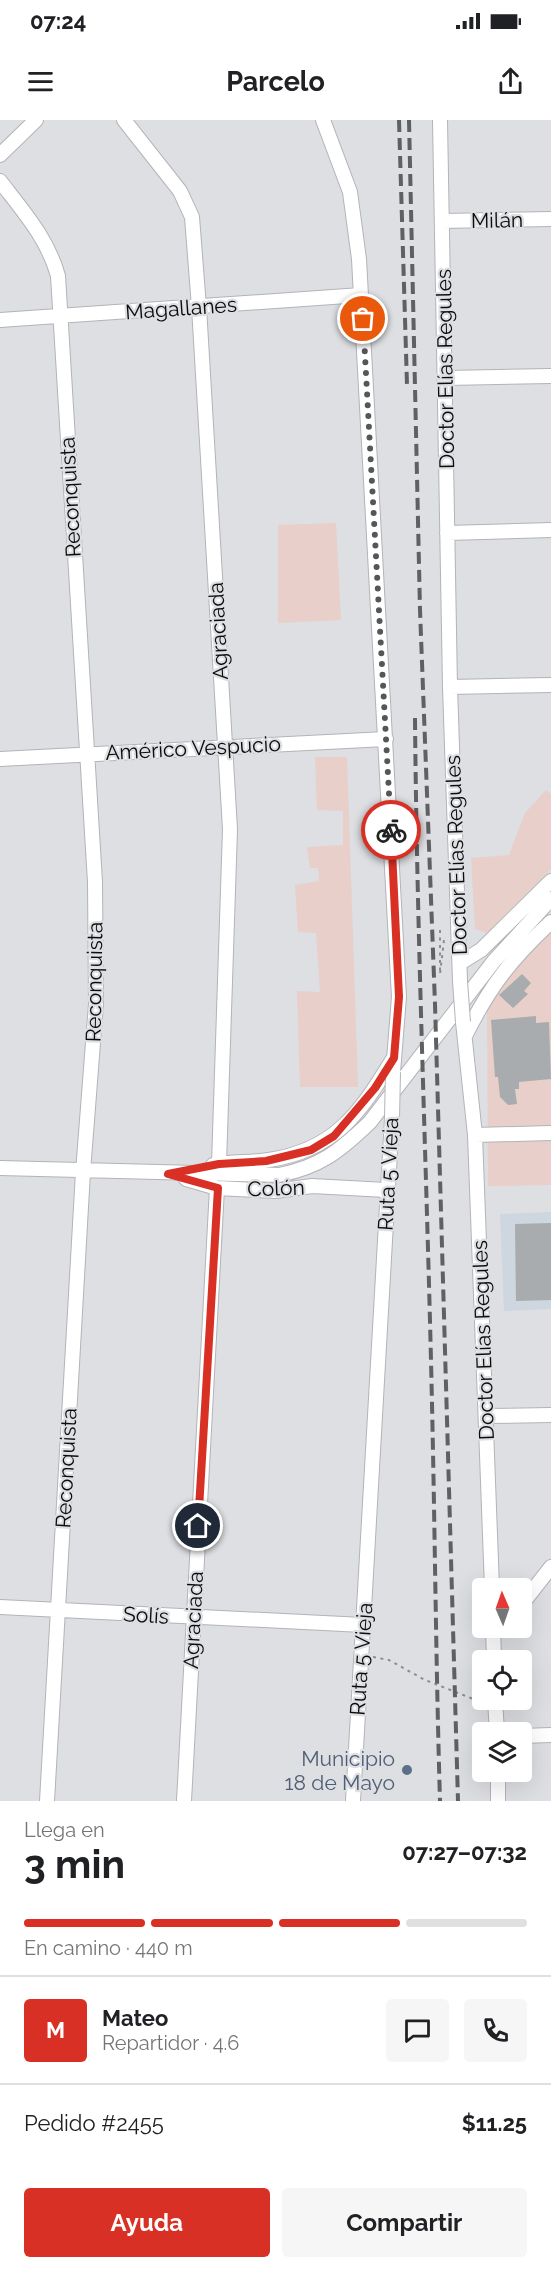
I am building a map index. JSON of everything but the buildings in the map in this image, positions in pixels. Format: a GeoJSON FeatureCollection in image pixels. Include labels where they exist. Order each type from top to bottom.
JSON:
{"type":"FeatureCollection","features":[{"type":"Feature","properties":{"kind":"street"},"geometry":{"type":"LineString","coordinates":[[0,155],[36,120]]}},
{"type":"Feature","properties":{"kind":"street","name":"Agraciada"},"geometry":{"type":"LineString","coordinates":[[124,120],[180,190],[192,217],[200,307],[230,829],[219,1164]]}},
{"type":"Feature","properties":{"kind":"street","name":"Ruta 5 Vieja"},"geometry":{"type":"LineString","coordinates":[[323,120],[350,192],[355,221],[361,295],[399,997],[386,1190],[379,1376],[352,1801]]}},
{"type":"Feature","properties":{"kind":"street","name":"Doctor Elías Regules"},"geometry":{"type":"LineString","coordinates":[[440,120],[450,687],[458,929],[460,981],[475,1135],[492,1578]]}},
{"type":"Feature","properties":{"kind":"street","name":"Reconquista"},"geometry":{"type":"LineString","coordinates":[[0,181],[44,239],[58,276],[95,882],[96,1004],[83,1172],[47,1801]]}},
{"type":"Feature","properties":{"kind":"street","name":"Milán"},"geometry":{"type":"LineString","coordinates":[[442,221],[551,219]]}},
{"type":"Feature","properties":{"kind":"street","name":"Magallanes"},"geometry":{"type":"LineString","coordinates":[[0,320],[361,295]]}},
{"type":"Feature","properties":{"kind":"street"},"geometry":{"type":"LineString","coordinates":[[446,378],[551,376]]}},
{"type":"Feature","properties":{"kind":"street"},"geometry":{"type":"LineString","coordinates":[[447,532],[551,530]]}},
{"type":"Feature","properties":{"kind":"street"},"geometry":{"type":"LineString","coordinates":[[450,687],[551,685]]}},
{"type":"Feature","properties":{"kind":"street","name":"Américo Vespucio"},"geometry":{"type":"LineString","coordinates":[[0,759],[386,739]]}},
{"type":"Feature","properties":{"kind":"street"},"geometry":{"type":"LineString","coordinates":[[460,963],[481,950],[551,881]]}},
{"type":"Feature","properties":{"kind":"street","name":"Colón"},"geometry":{"type":"LineString","coordinates":[[0,1168],[83,1172],[279,1175],[305,1170],[340,1149],[370,1122],[494,961],[551,899]]}},
{"type":"Feature","properties":{"kind":"street"},"geometry":{"type":"LineString","coordinates":[[464,1029],[516,954],[551,922]]}},
{"type":"Feature","properties":{"kind":"street","name":"Colón"},"geometry":{"type":"LineString","coordinates":[[168,1174],[219,1164],[266,1161],[311,1150],[334,1136],[349,1120],[375,1088],[394,1058]]}},
{"type":"Feature","properties":{"kind":"street"},"geometry":{"type":"LineString","coordinates":[[475,1135],[551,1133]]}},
{"type":"Feature","properties":{"kind":"street","name":"Colón"},"geometry":{"type":"LineString","coordinates":[[168,1174],[218,1188],[276,1191],[312,1186],[386,1190]]}},
{"type":"Feature","properties":{"kind":"street","name":"Agraciada"},"geometry":{"type":"LineString","coordinates":[[184,1801],[218,1188]]}},
{"type":"Feature","properties":{"kind":"street"},"geometry":{"type":"LineString","coordinates":[[486,1416],[551,1415]]}},
{"type":"Feature","properties":{"kind":"street"},"geometry":{"type":"LineString","coordinates":[[532,1591],[551,1567]]}},
{"type":"Feature","properties":{"kind":"street","name":"Solís"},"geometry":{"type":"LineString","coordinates":[[0,1607],[363,1625]]}},
{"type":"Feature","properties":{"kind":"street"},"geometry":{"type":"LineString","coordinates":[[532,1736],[551,1735]]}},
{"type":"Feature","properties":{"kind":"street"},"geometry":{"type":"LineString","coordinates":[[498,1782],[498,1801]]}},
{"type":"Feature","properties":{"kind":"path"},"geometry":{"type":"LineString","coordinates":[[440,930],[440,974],[445,930],[458,929]]}},
{"type":"Feature","properties":{"kind":"path"},"geometry":{"type":"LineString","coordinates":[[362,1654],[389,1660],[425,1680],[472,1695]]}},
{"type":"Feature","properties":{"kind":"shaded area"},"geometry":{"type":"Polygon","coordinates":[[[336,523],[341,620],[278,623],[278,525],[336,523]]]}},
{"type":"Feature","properties":{"kind":"shaded area"},"geometry":{"type":"Polygon","coordinates":[[[315,757],[347,757],[358,1087],[300,1087],[297,991],[320,992],[316,933],[298,932],[295,885],[319,881],[318,868],[310,868],[307,847],[343,845],[343,811],[317,810],[315,757]]]}},
{"type":"Feature","properties":{"kind":"shaded area"},"geometry":{"type":"Polygon","coordinates":[[[546,790],[551,794],[551,869],[487,933],[475,929],[471,858],[509,855],[525,813],[546,790]]]}},
{"type":"Feature","properties":{"kind":"shaded area"},"geometry":{"type":"Polygon","coordinates":[[[551,929],[551,1185],[488,1186],[487,1008],[496,991],[551,929]]]}},
{"type":"Feature","properties":{"kind":"shaded area"},"geometry":{"type":"Polygon","coordinates":[[[551,1212],[551,1309],[504,1311],[500,1214],[551,1212]]]}},
{"type":"Feature","properties":{"kind":"railway"},"geometry":{"type":"LineString","coordinates":[[399,120],[407,385]]}},
{"type":"Feature","properties":{"kind":"railway"},"geometry":{"type":"LineString","coordinates":[[409,120],[420,610],[435,1004],[458,1801]]}},
{"type":"Feature","properties":{"kind":"railway"},"geometry":{"type":"LineString","coordinates":[[415,718],[440,1801]]}},
{"type":"Feature","properties":{"kind":"way so far"},"geometry":{"type":"LineString","coordinates":[[363,319],[391,830]]}},
{"type":"Feature","properties":{"kind":"place","name":"Municipio 18 de Mayo"},"geometry":{"type":"Point","coordinates":[407,1770]}},
{"type":"Feature","properties":{"kind":"route"},"geometry":{"type":"LineString","coordinates":[[198,1526],[218,1188],[168,1174],[219,1164],[266,1161],[311,1150],[334,1136],[375,1088],[394,1058],[399,997],[391,830]]}}]}
